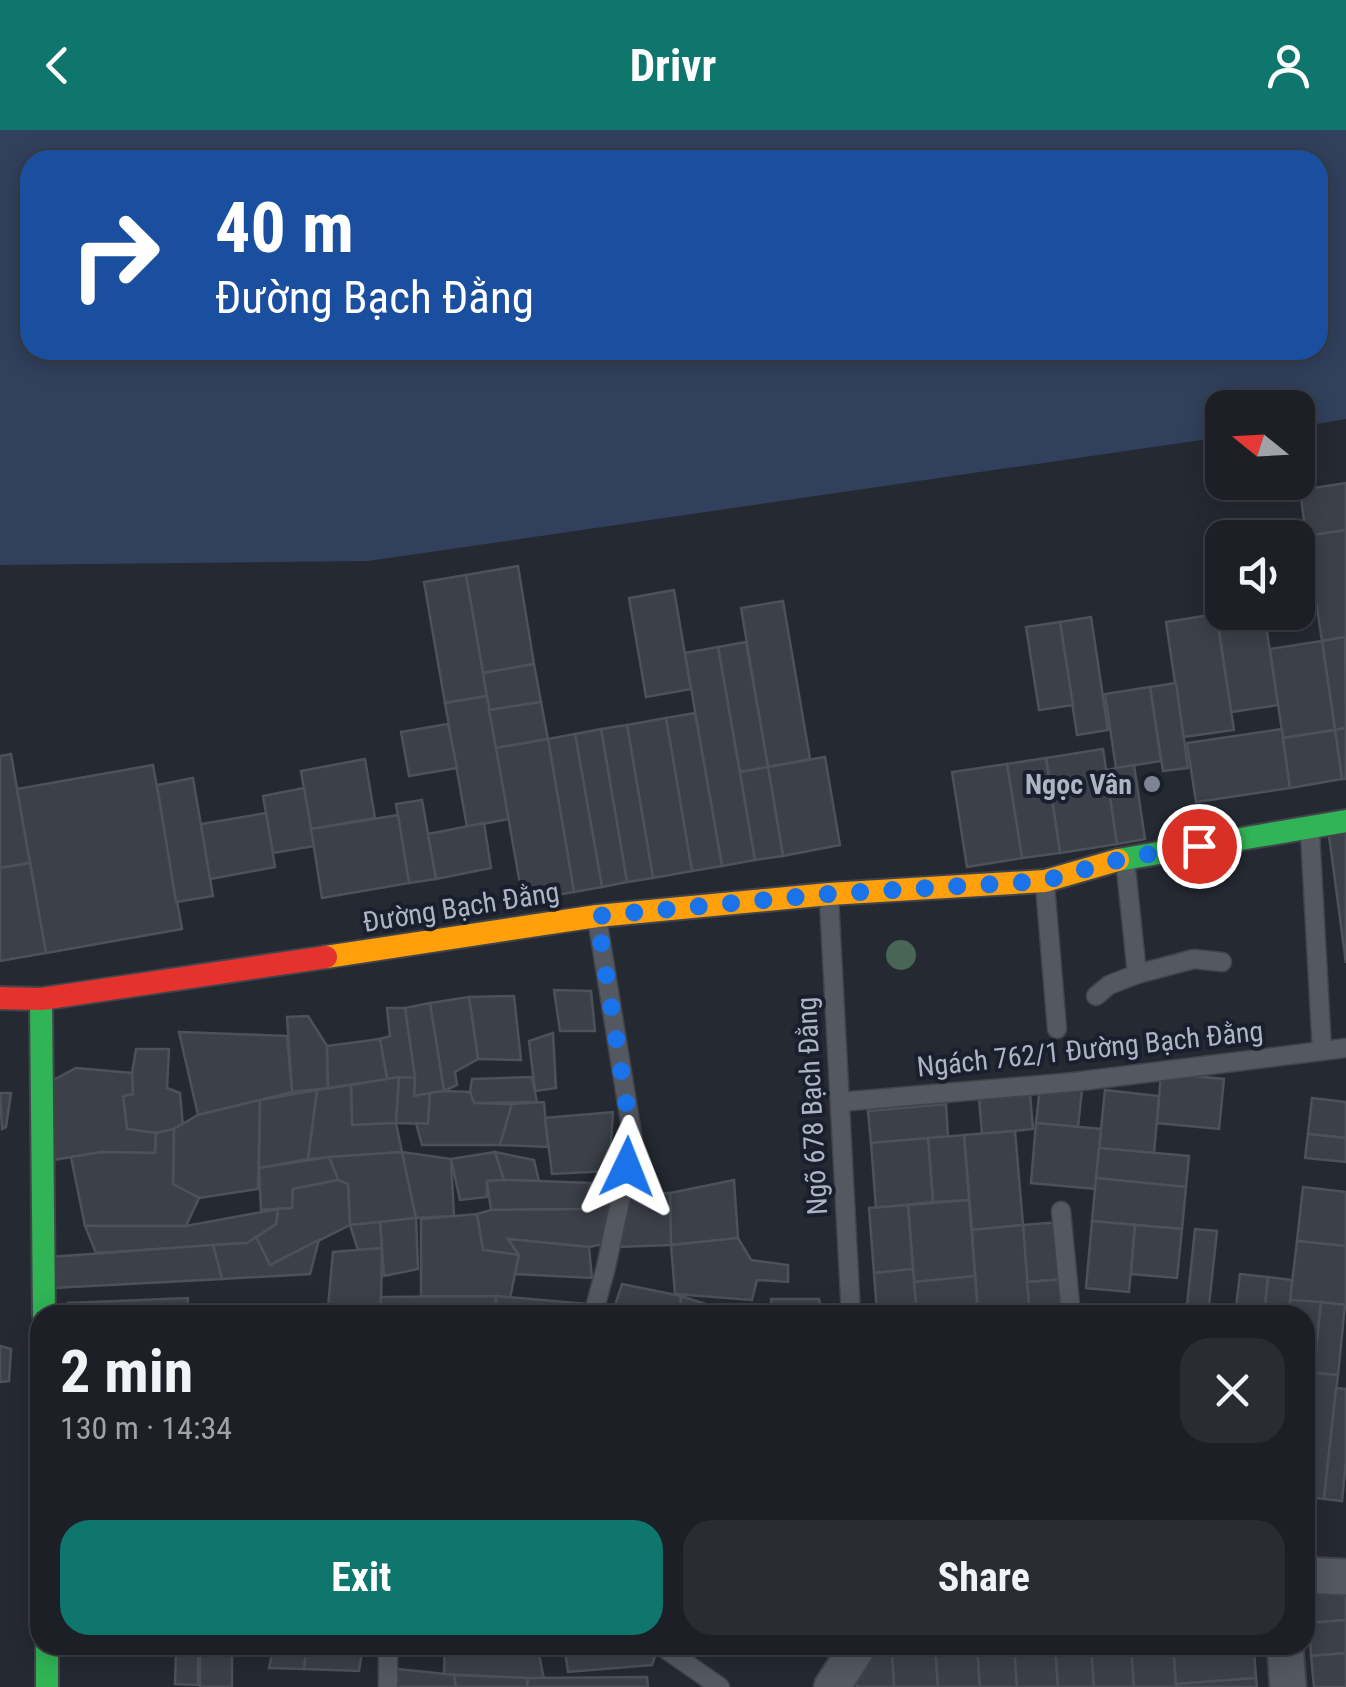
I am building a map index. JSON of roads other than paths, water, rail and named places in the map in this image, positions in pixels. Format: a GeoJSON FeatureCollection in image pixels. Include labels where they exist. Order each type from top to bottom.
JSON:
{"type":"FeatureCollection","features":[{"type":"Feature","properties":{"kind":"street","name":"Đường Bạch Đằng"},"geometry":{"type":"LineString","coordinates":[[0,998],[42,998],[597,916],[828,894],[1044,881],[1125,858],[1346,821]]}},
{"type":"Feature","properties":{"kind":"street"},"geometry":{"type":"LineString","coordinates":[[42,998],[44,1305]]}},
{"type":"Feature","properties":{"kind":"street"},"geometry":{"type":"LineString","coordinates":[[1315,1576],[1346,1577]]}},
{"type":"Feature","properties":{"kind":"street"},"geometry":{"type":"LineString","coordinates":[[46,1655],[47,1687]]}},
{"type":"Feature","properties":{"kind":"street"},"geometry":{"type":"LineString","coordinates":[[832,1687],[853,1655]]}},
{"type":"Feature","properties":{"kind":"street"},"geometry":{"type":"LineString","coordinates":[[1286,1655],[1288,1687]]}},
{"type":"Feature","properties":{"kind":"lane"},"geometry":{"type":"LineString","coordinates":[[1310,827],[1322,1051]]}},
{"type":"Feature","properties":{"kind":"lane"},"geometry":{"type":"LineString","coordinates":[[1125,858],[1137,974]]}},
{"type":"Feature","properties":{"kind":"lane"},"geometry":{"type":"LineString","coordinates":[[1044,881],[1057,1030]]}},
{"type":"Feature","properties":{"kind":"lane","name":"Ngõ 678 Bạch Đằng"},"geometry":{"type":"LineString","coordinates":[[828,894],[850,1305]]}},
{"type":"Feature","properties":{"kind":"lane"},"geometry":{"type":"LineString","coordinates":[[595,1305],[632,1140],[597,916]]}},
{"type":"Feature","properties":{"kind":"lane"},"geometry":{"type":"LineString","coordinates":[[1096,996],[1109,985],[1137,974],[1194,959],[1222,962]]}},
{"type":"Feature","properties":{"kind":"lane","name":"Ngách 762/1 Đường Bạch Đằng"},"geometry":{"type":"LineString","coordinates":[[840,1102],[1074,1082],[1346,1048]]}},
{"type":"Feature","properties":{"kind":"lane"},"geometry":{"type":"LineString","coordinates":[[1061,1211],[1070,1305]]}},
{"type":"Feature","properties":{"kind":"lane"},"geometry":{"type":"LineString","coordinates":[[388,1655],[388,1687]]}},
{"type":"Feature","properties":{"kind":"lane"},"geometry":{"type":"LineString","coordinates":[[674,1655],[720,1687]]}},
{"type":"Feature","properties":{"kind":"water"},"geometry":{"type":"Polygon","coordinates":[[[0,130],[1346,130],[1346,419],[1315,424],[1315,390],[1205,390],[1205,439],[368,561],[0,565],[0,130]]]}},
{"type":"Feature","properties":{"kind":"place","name":"Ngọc Vân"},"geometry":{"type":"Point","coordinates":[1152,784]}}]}
